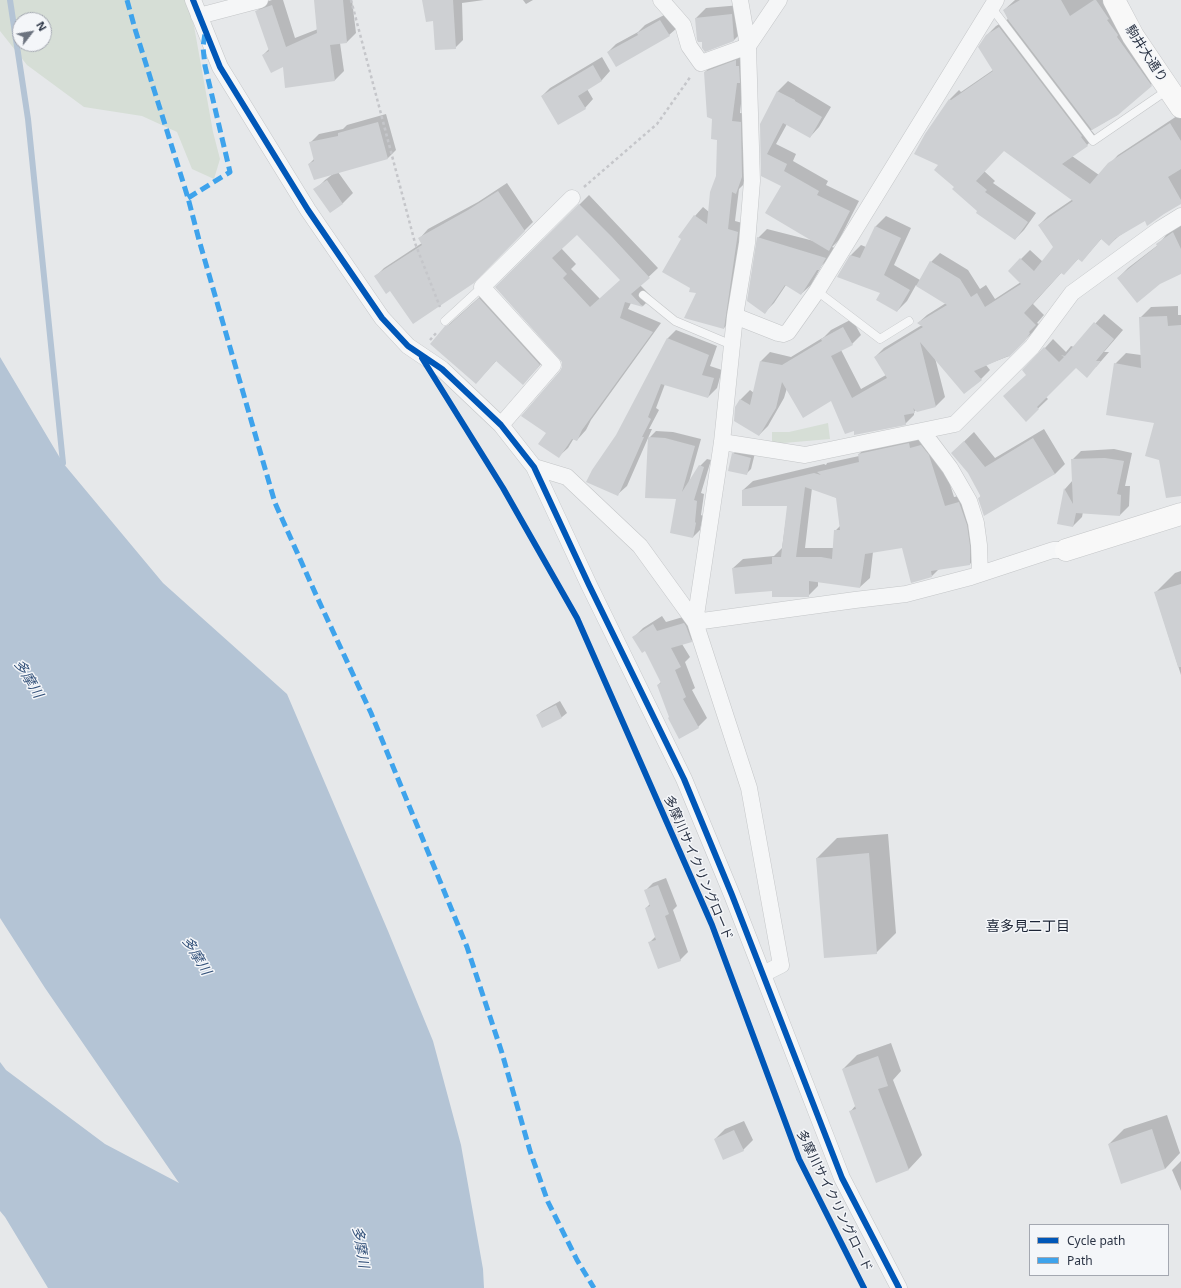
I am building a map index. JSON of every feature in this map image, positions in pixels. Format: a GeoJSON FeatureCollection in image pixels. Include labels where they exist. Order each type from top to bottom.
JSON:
{"type":"FeatureCollection","features":[{"type":"Feature","properties":{"kind":"street"},"geometry":{"type":"LineString","coordinates":[[193,0],[220,67],[308,210],[382,318],[408,346],[442,369],[501,425],[534,467],[589,585],[684,779],[763,974],[842,1178],[899,1288]]}},
{"type":"Feature","properties":{"kind":"street"},"geometry":{"type":"LineString","coordinates":[[199,16],[260,0]]}},
{"type":"Feature","properties":{"kind":"street"},"geometry":{"type":"LineString","coordinates":[[661,0],[683,25],[690,46],[701,63],[748,46],[779,0]]}},
{"type":"Feature","properties":{"kind":"street"},"geometry":{"type":"LineString","coordinates":[[695,622],[722,442],[735,316],[747,243],[752,181],[748,46],[740,0]]}},
{"type":"Feature","properties":{"kind":"street","name":"駒井大通り"},"geometry":{"type":"LineString","coordinates":[[1114,0],[1133,36],[1181,107]]}},
{"type":"Feature","properties":{"kind":"street"},"geometry":{"type":"LineString","coordinates":[[735,316],[778,333],[783,334],[788,332],[817,291],[994,4]]}},
{"type":"Feature","properties":{"kind":"street"},"geometry":{"type":"LineString","coordinates":[[501,425],[553,365],[482,287],[572,198]]}},
{"type":"Feature","properties":{"kind":"street"},"geometry":{"type":"LineString","coordinates":[[722,442],[806,455],[955,424],[1032,347],[1072,293],[1160,229],[1181,216]]}},
{"type":"Feature","properties":{"kind":"street"},"geometry":{"type":"LineString","coordinates":[[922,431],[950,468],[969,501],[976,523],[979,545],[980,574]]}},
{"type":"Feature","properties":{"kind":"street"},"geometry":{"type":"LineString","coordinates":[[534,467],[567,477],[640,546],[695,622],[749,788],[781,965],[763,974]]}},
{"type":"Feature","properties":{"kind":"street"},"geometry":{"type":"LineString","coordinates":[[695,622],[906,594],[980,574],[1053,550],[1066,550],[1181,514]]}},
{"type":"Feature","properties":{"kind":"lane"},"geometry":{"type":"LineString","coordinates":[[994,4],[1093,141],[1169,89]]}},
{"type":"Feature","properties":{"kind":"lane"},"geometry":{"type":"LineString","coordinates":[[446,321],[482,287]]}},
{"type":"Feature","properties":{"kind":"lane"},"geometry":{"type":"LineString","coordinates":[[817,291],[880,339],[909,321]]}},
{"type":"Feature","properties":{"kind":"lane"},"geometry":{"type":"LineString","coordinates":[[643,295],[675,321],[732,345]]}},
{"type":"Feature","properties":{"kind":"path"},"geometry":{"type":"LineString","coordinates":[[351,0],[414,242],[446,321],[419,353]]}},
{"type":"Feature","properties":{"kind":"path"},"geometry":{"type":"LineString","coordinates":[[572,198],[657,124],[701,63]]}},
{"type":"Feature","properties":{"kind":"shaded area"},"geometry":{"type":"Polygon","coordinates":[[[0,0],[186,0],[194,26],[213,132],[220,159],[214,179],[192,169],[177,132],[142,116],[84,107],[27,65],[17,52],[52,52],[52,12],[12,12],[12,46],[0,31],[0,0]]]}},
{"type":"Feature","properties":{"kind":"shaded area"},"geometry":{"type":"Polygon","coordinates":[[[828,423],[830,439],[772,444],[772,432],[789,432],[828,423]]]}},
{"type":"Feature","properties":{"kind":"water","name":"多摩川"},"geometry":{"type":"Polygon","coordinates":[[[0,357],[63,463],[163,583],[287,694],[433,1041],[461,1145],[483,1269],[484,1288],[48,1288],[0,1211],[0,1062],[6,1070],[105,1144],[179,1183],[45,988],[0,918],[0,357]]]}},
{"type":"Feature","properties":{"kind":"building"},"geometry":{"type":"Polygon","coordinates":[[[314,0],[343,0],[347,43],[330,45],[335,81],[285,88],[283,67],[271,73],[262,55],[269,51],[255,11],[272,5],[286,47],[317,33],[314,0]]]}},
{"type":"Feature","properties":{"kind":"building"},"geometry":{"type":"Polygon","coordinates":[[[422,0],[453,0],[456,49],[435,50],[433,21],[426,22],[422,0]]]}},
{"type":"Feature","properties":{"kind":"building"},"geometry":{"type":"Polygon","coordinates":[[[1020,0],[1061,0],[1070,16],[1096,0],[1109,19],[1107,20],[1118,35],[1117,37],[1152,86],[1118,115],[1092,130],[1009,21],[1003,10],[1020,0]]]}},
{"type":"Feature","properties":{"kind":"building"},"geometry":{"type":"Polygon","coordinates":[[[732,14],[734,41],[705,52],[702,48],[702,42],[698,42],[697,40],[695,18],[732,14]]]}},
{"type":"Feature","properties":{"kind":"building"},"geometry":{"type":"Polygon","coordinates":[[[660,20],[670,36],[616,67],[607,52],[638,35],[637,33],[660,20]]]}},
{"type":"Feature","properties":{"kind":"building"},"geometry":{"type":"Polygon","coordinates":[[[999,27],[1088,146],[1062,164],[1090,184],[1108,163],[1170,123],[1181,141],[1181,169],[1168,177],[1181,200],[1181,204],[1147,226],[1145,221],[1116,238],[1109,246],[1101,239],[1082,262],[1078,259],[1064,275],[1061,273],[1024,313],[1036,325],[1029,332],[1030,333],[1025,341],[1009,357],[1008,356],[974,371],[982,380],[964,394],[920,342],[936,407],[917,412],[913,408],[915,413],[904,415],[906,425],[854,435],[854,431],[845,434],[831,401],[803,418],[782,382],[776,408],[759,436],[734,421],[735,407],[740,399],[750,405],[760,361],[782,365],[822,341],[821,339],[843,327],[853,345],[831,356],[852,398],[887,378],[874,357],[923,327],[917,323],[947,305],[916,286],[930,261],[960,279],[971,297],[977,293],[985,307],[1021,284],[1008,271],[1020,258],[1034,271],[1053,247],[1038,225],[1073,201],[1004,151],[976,181],[987,190],[985,192],[1028,222],[1015,240],[976,213],[977,211],[952,189],[954,187],[934,170],[938,165],[914,154],[925,134],[949,99],[951,100],[993,71],[978,47],[986,35],[999,27]]]}},
{"type":"Feature","properties":{"kind":"building"},"geometry":{"type":"Polygon","coordinates":[[[736,60],[736,66],[739,66],[740,83],[737,83],[732,121],[741,122],[742,177],[736,194],[732,192],[728,229],[738,232],[724,329],[684,318],[696,293],[689,292],[690,288],[662,272],[681,239],[678,237],[694,215],[707,224],[710,192],[716,176],[717,140],[711,139],[712,119],[707,117],[704,72],[736,60]]]}},
{"type":"Feature","properties":{"kind":"building"},"geometry":{"type":"Polygon","coordinates":[[[593,65],[602,81],[578,96],[586,109],[558,125],[541,96],[593,65]]]}},
{"type":"Feature","properties":{"kind":"building"},"geometry":{"type":"Polygon","coordinates":[[[777,91],[795,100],[822,117],[810,138],[783,123],[767,154],[787,164],[784,171],[819,191],[817,195],[850,211],[829,251],[765,213],[781,186],[761,176],[760,124],[777,91]]]}},
{"type":"Feature","properties":{"kind":"building"},"geometry":{"type":"Polygon","coordinates":[[[378,122],[388,159],[314,180],[308,164],[314,161],[309,142],[338,136],[338,133],[378,122]]]}},
{"type":"Feature","properties":{"kind":"building"},"geometry":{"type":"Polygon","coordinates":[[[327,180],[343,204],[330,213],[313,189],[327,180]]]}},
{"type":"Feature","properties":{"kind":"building"},"geometry":{"type":"Polygon","coordinates":[[[498,191],[525,231],[474,283],[413,324],[390,291],[386,294],[374,276],[422,245],[418,238],[498,191]]]}},
{"type":"Feature","properties":{"kind":"building"},"geometry":{"type":"Polygon","coordinates":[[[579,204],[650,278],[631,294],[643,307],[625,302],[620,318],[653,332],[582,430],[577,441],[572,439],[559,458],[538,444],[546,433],[521,416],[560,371],[562,362],[495,287],[579,204]],[[577,235],[552,258],[567,274],[563,278],[590,307],[620,280],[577,235]]]}},
{"type":"Feature","properties":{"kind":"building"},"geometry":{"type":"Polygon","coordinates":[[[875,226],[901,238],[884,275],[910,290],[897,312],[876,300],[880,293],[837,277],[850,255],[860,258],[875,226]]]}},
{"type":"Feature","properties":{"kind":"building"},"geometry":{"type":"Polygon","coordinates":[[[1173,232],[1181,249],[1181,274],[1160,284],[1137,303],[1117,278],[1157,246],[1156,244],[1173,232]]]}},
{"type":"Feature","properties":{"kind":"building"},"geometry":{"type":"Polygon","coordinates":[[[757,237],[826,258],[801,295],[785,285],[765,314],[747,301],[757,237]]]}},
{"type":"Feature","properties":{"kind":"building"},"geometry":{"type":"Polygon","coordinates":[[[479,298],[540,365],[523,385],[496,361],[476,384],[430,344],[445,326],[449,325],[479,298]]]}},
{"type":"Feature","properties":{"kind":"building"},"geometry":{"type":"Polygon","coordinates":[[[1167,316],[1168,326],[1181,325],[1181,496],[1166,498],[1159,460],[1145,456],[1154,423],[1106,415],[1114,363],[1141,368],[1139,317],[1167,316]]]}},
{"type":"Feature","properties":{"kind":"building"},"geometry":{"type":"Polygon","coordinates":[[[1094,322],[1114,339],[1096,361],[1101,361],[1087,378],[1076,368],[1037,407],[1039,409],[1026,422],[1003,396],[1026,375],[1022,370],[1044,347],[1059,362],[1064,357],[1061,355],[1065,356],[1094,322]]]}},
{"type":"Feature","properties":{"kind":"building"},"geometry":{"type":"Polygon","coordinates":[[[667,338],[709,355],[702,375],[714,378],[708,398],[661,384],[648,417],[651,419],[618,496],[586,482],[592,470],[616,435],[667,338]]]}},
{"type":"Feature","properties":{"kind":"building"},"geometry":{"type":"Polygon","coordinates":[[[648,437],[665,438],[695,446],[682,492],[699,465],[704,467],[694,500],[697,501],[696,523],[693,538],[670,533],[676,499],[645,498],[648,437]]]}},
{"type":"Feature","properties":{"kind":"building"},"geometry":{"type":"Polygon","coordinates":[[[1033,438],[1055,474],[984,516],[978,498],[981,497],[968,473],[951,453],[964,441],[985,467],[1033,438]]]}},
{"type":"Feature","properties":{"kind":"building"},"geometry":{"type":"Polygon","coordinates":[[[909,443],[910,448],[921,445],[929,455],[945,506],[959,502],[967,525],[970,546],[970,565],[931,571],[932,577],[911,583],[902,548],[865,554],[860,588],[809,581],[809,597],[772,597],[772,591],[735,594],[732,568],[772,564],[772,557],[781,557],[787,506],[742,506],[742,490],[814,473],[821,475],[817,472],[859,462],[858,454],[909,443]],[[805,487],[796,557],[821,557],[832,559],[834,530],[840,530],[836,498],[805,487]]]}},
{"type":"Feature","properties":{"kind":"building"},"geometry":{"type":"Polygon","coordinates":[[[732,453],[751,458],[747,475],[728,471],[732,453]]]}},
{"type":"Feature","properties":{"kind":"building"},"geometry":{"type":"Polygon","coordinates":[[[1105,458],[1124,461],[1117,494],[1121,495],[1120,516],[1076,513],[1073,527],[1057,524],[1064,488],[1073,504],[1071,459],[1105,458]]]}},
{"type":"Feature","properties":{"kind":"building"},"geometry":{"type":"Polygon","coordinates":[[[1181,584],[1181,667],[1178,667],[1154,592],[1181,584]]]}},
{"type":"Feature","properties":{"kind":"building"},"geometry":{"type":"Polygon","coordinates":[[[684,623],[692,642],[671,648],[681,667],[675,670],[686,697],[683,699],[699,728],[679,739],[668,718],[669,717],[657,685],[661,683],[645,651],[642,653],[632,637],[653,624],[657,631],[684,623]]]}},
{"type":"Feature","properties":{"kind":"building"},"geometry":{"type":"Polygon","coordinates":[[[556,705],[562,718],[542,728],[536,715],[556,705]]]}},
{"type":"Feature","properties":{"kind":"building"},"geometry":{"type":"Polygon","coordinates":[[[869,853],[877,954],[824,958],[816,858],[869,853]]]}},
{"type":"Feature","properties":{"kind":"building"},"geometry":{"type":"Polygon","coordinates":[[[658,885],[669,914],[665,916],[681,961],[658,969],[648,942],[656,940],[645,908],[650,906],[644,890],[658,885]]]}},
{"type":"Feature","properties":{"kind":"building"},"geometry":{"type":"Polygon","coordinates":[[[878,1056],[888,1086],[878,1089],[909,1170],[876,1183],[849,1111],[856,1109],[842,1069],[878,1056]]]}},
{"type":"Feature","properties":{"kind":"building"},"geometry":{"type":"Polygon","coordinates":[[[1152,1129],[1165,1169],[1121,1184],[1108,1144],[1152,1129]]]}},
{"type":"Feature","properties":{"kind":"building"},"geometry":{"type":"Polygon","coordinates":[[[734,1130],[744,1151],[723,1160],[714,1139],[734,1130]]]}},
{"type":"Feature","properties":{"kind":"waterway"},"geometry":{"type":"LineString","coordinates":[[10,0],[28,119],[63,463]]}},
{"type":"Feature","properties":{"kind":"marked path"},"geometry":{"type":"LineString","coordinates":[[127,0],[188,198],[275,503],[371,713],[467,947],[502,1053],[530,1151],[548,1202],[577,1260],[594,1288]]}},
{"type":"Feature","properties":{"kind":"marked path"},"geometry":{"type":"LineString","coordinates":[[188,198],[230,172],[205,66],[203,47],[205,33]]}},
{"type":"Feature","properties":{"kind":"cycle path"},"geometry":{"type":"LineString","coordinates":[[193,0],[220,67],[308,210],[382,318],[408,346],[442,369],[501,425],[534,467],[589,585],[684,779],[732,895],[842,1178],[899,1288]]}},
{"type":"Feature","properties":{"kind":"cycle path","name":"多摩川サイクリングロード"},"geometry":{"type":"LineString","coordinates":[[422,358],[503,488],[577,618],[712,925],[799,1159],[864,1288]]}},
{"type":"Feature","properties":{"kind":"district","name":"喜多見二丁目"},"geometry":{"type":"Point","coordinates":[1028,927]}}]}
